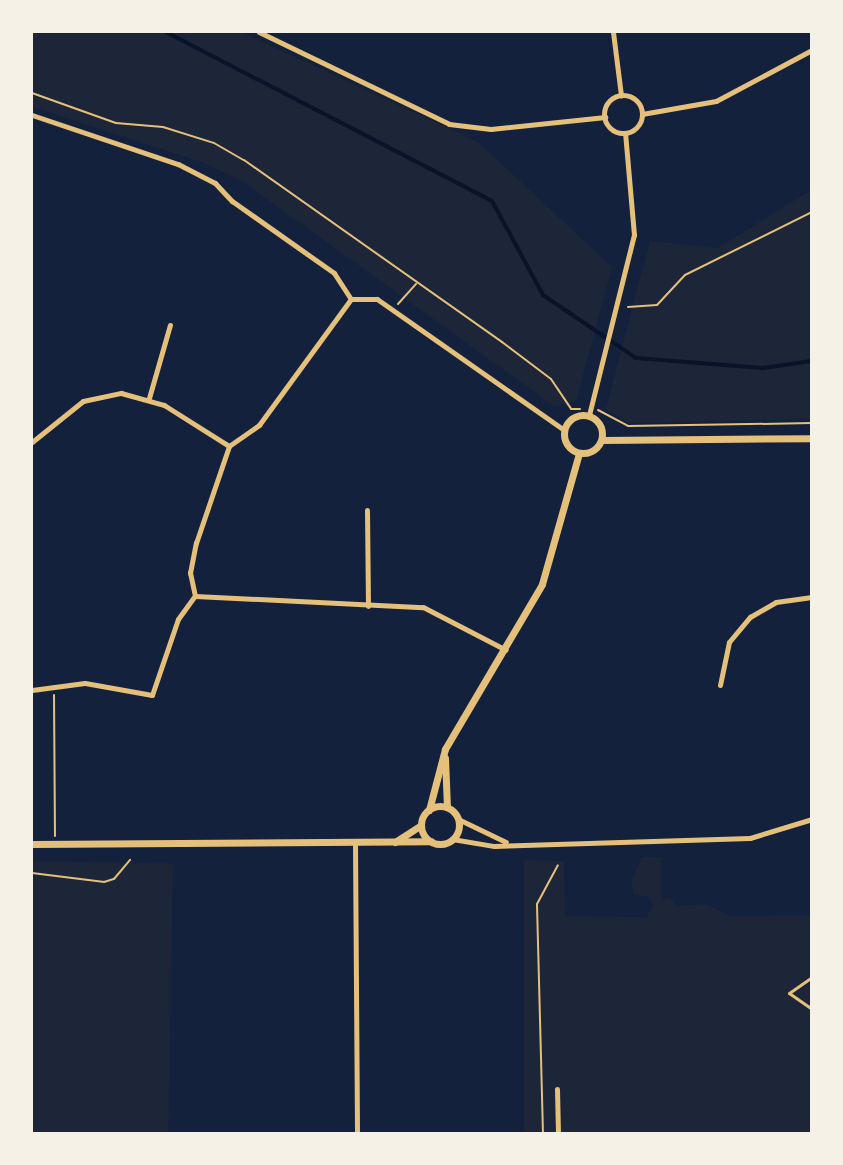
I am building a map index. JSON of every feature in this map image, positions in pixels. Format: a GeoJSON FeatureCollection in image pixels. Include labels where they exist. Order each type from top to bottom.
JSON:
{"type":"FeatureCollection","features":[{"type":"Feature","properties":{"kind":"street"},"geometry":{"type":"LineString","coordinates":[[259,32],[449,124],[490,129],[605,117]]}},
{"type":"Feature","properties":{"kind":"street"},"geometry":{"type":"LineString","coordinates":[[613,32],[621,95]]}},
{"type":"Feature","properties":{"kind":"street"},"geometry":{"type":"LineString","coordinates":[[642,114],[716,101],[812,50]]}},
{"type":"Feature","properties":{"kind":"street"},"geometry":{"type":"LineString","coordinates":[[621,95],[638,102],[642,114],[635,129],[626,133],[614,131],[605,117],[608,103],[621,95]]}},
{"type":"Feature","properties":{"kind":"street"},"geometry":{"type":"LineString","coordinates":[[32,115],[178,164],[215,183],[232,201],[334,273],[351,299]]}},
{"type":"Feature","properties":{"kind":"street"},"geometry":{"type":"LineString","coordinates":[[589,412],[599,367],[614,322],[634,236],[626,133]]}},
{"type":"Feature","properties":{"kind":"street"},"geometry":{"type":"LineString","coordinates":[[32,690],[54,686],[103,684],[138,696],[152,695],[178,619],[195,596],[190,573],[196,543],[229,446],[259,425],[351,299],[368,296],[392,311],[564,430],[566,442],[579,453]]}},
{"type":"Feature","properties":{"kind":"street"},"geometry":{"type":"LineString","coordinates":[[149,398],[170,325]]}},
{"type":"Feature","properties":{"kind":"street"},"geometry":{"type":"LineString","coordinates":[[32,442],[83,401],[121,393],[149,398],[229,446]]}},
{"type":"Feature","properties":{"kind":"street"},"geometry":{"type":"LineString","coordinates":[[564,430],[576,416],[589,412]]}},
{"type":"Feature","properties":{"kind":"street"},"geometry":{"type":"LineString","coordinates":[[579,453],[595,449],[602,440],[599,422],[589,412]]}},
{"type":"Feature","properties":{"kind":"street"},"geometry":{"type":"LineString","coordinates":[[602,440],[812,438]]}},
{"type":"Feature","properties":{"kind":"street"},"geometry":{"type":"LineString","coordinates":[[392,843],[421,825],[429,810],[445,749],[506,650],[553,559],[579,453]]}},
{"type":"Feature","properties":{"kind":"street"},"geometry":{"type":"LineString","coordinates":[[368,510],[368,606]]}},
{"type":"Feature","properties":{"kind":"street"},"geometry":{"type":"LineString","coordinates":[[195,596],[423,607],[506,650]]}},
{"type":"Feature","properties":{"kind":"street"},"geometry":{"type":"LineString","coordinates":[[720,685],[729,642],[750,616],[776,602],[812,597]]}},
{"type":"Feature","properties":{"kind":"street"},"geometry":{"type":"LineString","coordinates":[[445,749],[447,807],[458,819],[508,843]]}},
{"type":"Feature","properties":{"kind":"street"},"geometry":{"type":"LineString","coordinates":[[429,810],[447,807]]}},
{"type":"Feature","properties":{"kind":"street"},"geometry":{"type":"LineString","coordinates":[[452,839],[458,819]]}},
{"type":"Feature","properties":{"kind":"street"},"geometry":{"type":"LineString","coordinates":[[32,844],[355,844],[452,839],[477,846],[508,843],[750,838],[812,819]]}},
{"type":"Feature","properties":{"kind":"street"},"geometry":{"type":"LineString","coordinates":[[421,825],[431,841]]}},
{"type":"Feature","properties":{"kind":"street"},"geometry":{"type":"LineString","coordinates":[[355,844],[357,1134]]}},
{"type":"Feature","properties":{"kind":"street"},"geometry":{"type":"LineString","coordinates":[[557,1089],[558,1134]]}},
{"type":"Feature","properties":{"kind":"lane"},"geometry":{"type":"LineString","coordinates":[[812,977],[789,993],[812,1009]]}},
{"type":"Feature","properties":{"kind":"path"},"geometry":{"type":"LineString","coordinates":[[32,93],[116,123],[163,127],[214,143],[378,253],[416,284],[551,379],[571,409],[589,412],[628,426],[812,423]]}},
{"type":"Feature","properties":{"kind":"path"},"geometry":{"type":"LineString","coordinates":[[628,307],[657,305],[685,275],[812,212]]}},
{"type":"Feature","properties":{"kind":"path"},"geometry":{"type":"LineString","coordinates":[[392,311],[416,284]]}},
{"type":"Feature","properties":{"kind":"path"},"geometry":{"type":"LineString","coordinates":[[54,686],[55,844]]}},
{"type":"Feature","properties":{"kind":"path"},"geometry":{"type":"LineString","coordinates":[[32,873],[104,882],[114,879],[130,860]]}},
{"type":"Feature","properties":{"kind":"path"},"geometry":{"type":"LineString","coordinates":[[543,1134],[537,904],[558,865]]}},
{"type":"Feature","properties":{"kind":"shaded area"},"geometry":{"type":"Polygon","coordinates":[[[32,32],[241,32],[478,142],[612,267],[576,401],[554,406],[242,181],[201,162],[32,107],[32,32]]]}},
{"type":"Feature","properties":{"kind":"shaded area"},"geometry":{"type":"Polygon","coordinates":[[[811,190],[811,419],[628,423],[606,409],[650,241],[718,248],[811,190]]]}},
{"type":"Feature","properties":{"kind":"shaded area"},"geometry":{"type":"Polygon","coordinates":[[[642,857],[661,857],[662,899],[669,897],[677,906],[707,904],[730,916],[811,915],[811,1133],[524,1133],[524,860],[564,861],[565,916],[646,917],[653,906],[650,897],[634,894],[631,881],[642,857]]]}},
{"type":"Feature","properties":{"kind":"shaded area"},"geometry":{"type":"Polygon","coordinates":[[[32,861],[173,863],[168,1134],[32,1134],[32,861]]]}},
{"type":"Feature","properties":{"kind":"waterway"},"geometry":{"type":"LineString","coordinates":[[166,32],[492,201],[543,295],[636,358],[763,368],[812,361]]}}]}
